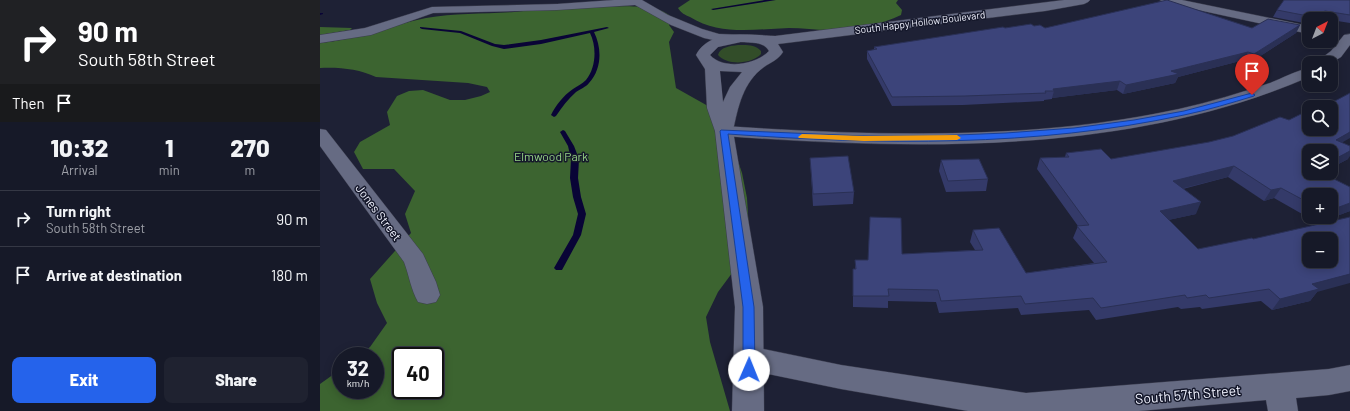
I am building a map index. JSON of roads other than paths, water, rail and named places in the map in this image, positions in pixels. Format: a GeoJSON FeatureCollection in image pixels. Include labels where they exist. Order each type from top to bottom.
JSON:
{"type":"FeatureCollection","features":[{"type":"Feature","properties":{"kind":"street","name":"South Happy Hollow Boulevard"},"geometry":{"type":"LineString","coordinates":[[707,57],[718,42],[741,38],[775,40],[1045,7],[1084,0]]}},
{"type":"Feature","properties":{"kind":"street"},"geometry":{"type":"LineString","coordinates":[[1166,0],[1302,29]]}},
{"type":"Feature","properties":{"kind":"street"},"geometry":{"type":"LineString","coordinates":[[320,39],[367,32],[432,10],[557,7],[635,1],[675,22],[717,37],[741,38]]}},
{"type":"Feature","properties":{"kind":"street"},"geometry":{"type":"LineString","coordinates":[[675,22],[703,46],[715,73],[715,104],[724,131],[749,307],[748,411]]}},
{"type":"Feature","properties":{"kind":"street"},"geometry":{"type":"LineString","coordinates":[[776,52],[814,40],[869,28]]}},
{"type":"Feature","properties":{"kind":"street"},"geometry":{"type":"LineString","coordinates":[[1333,56],[1336,54],[1345,37]]}},
{"type":"Feature","properties":{"kind":"street"},"geometry":{"type":"LineString","coordinates":[[724,131],[732,99],[738,85],[746,75],[758,65],[774,57],[776,52],[772,44],[756,39]]}},
{"type":"Feature","properties":{"kind":"street"},"geometry":{"type":"LineString","coordinates":[[707,57],[732,68],[758,65]]}},
{"type":"Feature","properties":{"kind":"street"},"geometry":{"type":"LineString","coordinates":[[724,131],[799,137],[933,139],[1006,136],[1074,130],[1185,113],[1229,102],[1275,87],[1302,75]]}},
{"type":"Feature","properties":{"kind":"street","name":"Jones Street"},"geometry":{"type":"LineString","coordinates":[[320,134],[415,260],[424,282],[427,295]]}},
{"type":"Feature","properties":{"kind":"street","name":"South 57th Street"},"geometry":{"type":"LineString","coordinates":[[749,358],[841,377],[1032,409],[1281,399],[1329,382],[1350,378]]}},
{"type":"Feature","properties":{"kind":"waterway"},"geometry":{"type":"LineString","coordinates":[[713,9],[774,0]]}},
{"type":"Feature","properties":{"kind":"waterway"},"geometry":{"type":"LineString","coordinates":[[422,28],[461,32],[494,45],[504,47],[541,42],[591,31]]}},
{"type":"Feature","properties":{"kind":"waterway"},"geometry":{"type":"LineString","coordinates":[[591,31],[607,28]]}},
{"type":"Feature","properties":{"kind":"waterway"},"geometry":{"type":"LineString","coordinates":[[554,115],[561,103],[578,88],[585,84],[592,76],[596,63],[597,50],[591,31]]}},
{"type":"Feature","properties":{"kind":"waterway"},"geometry":{"type":"LineString","coordinates":[[559,268],[577,235],[582,214],[574,178],[575,159],[571,146],[563,132]]}},
{"type":"Feature","properties":{"kind":"park label","name":"Elmwood Park"},"geometry":{"type":"Point","coordinates":[551,156]}}]}
